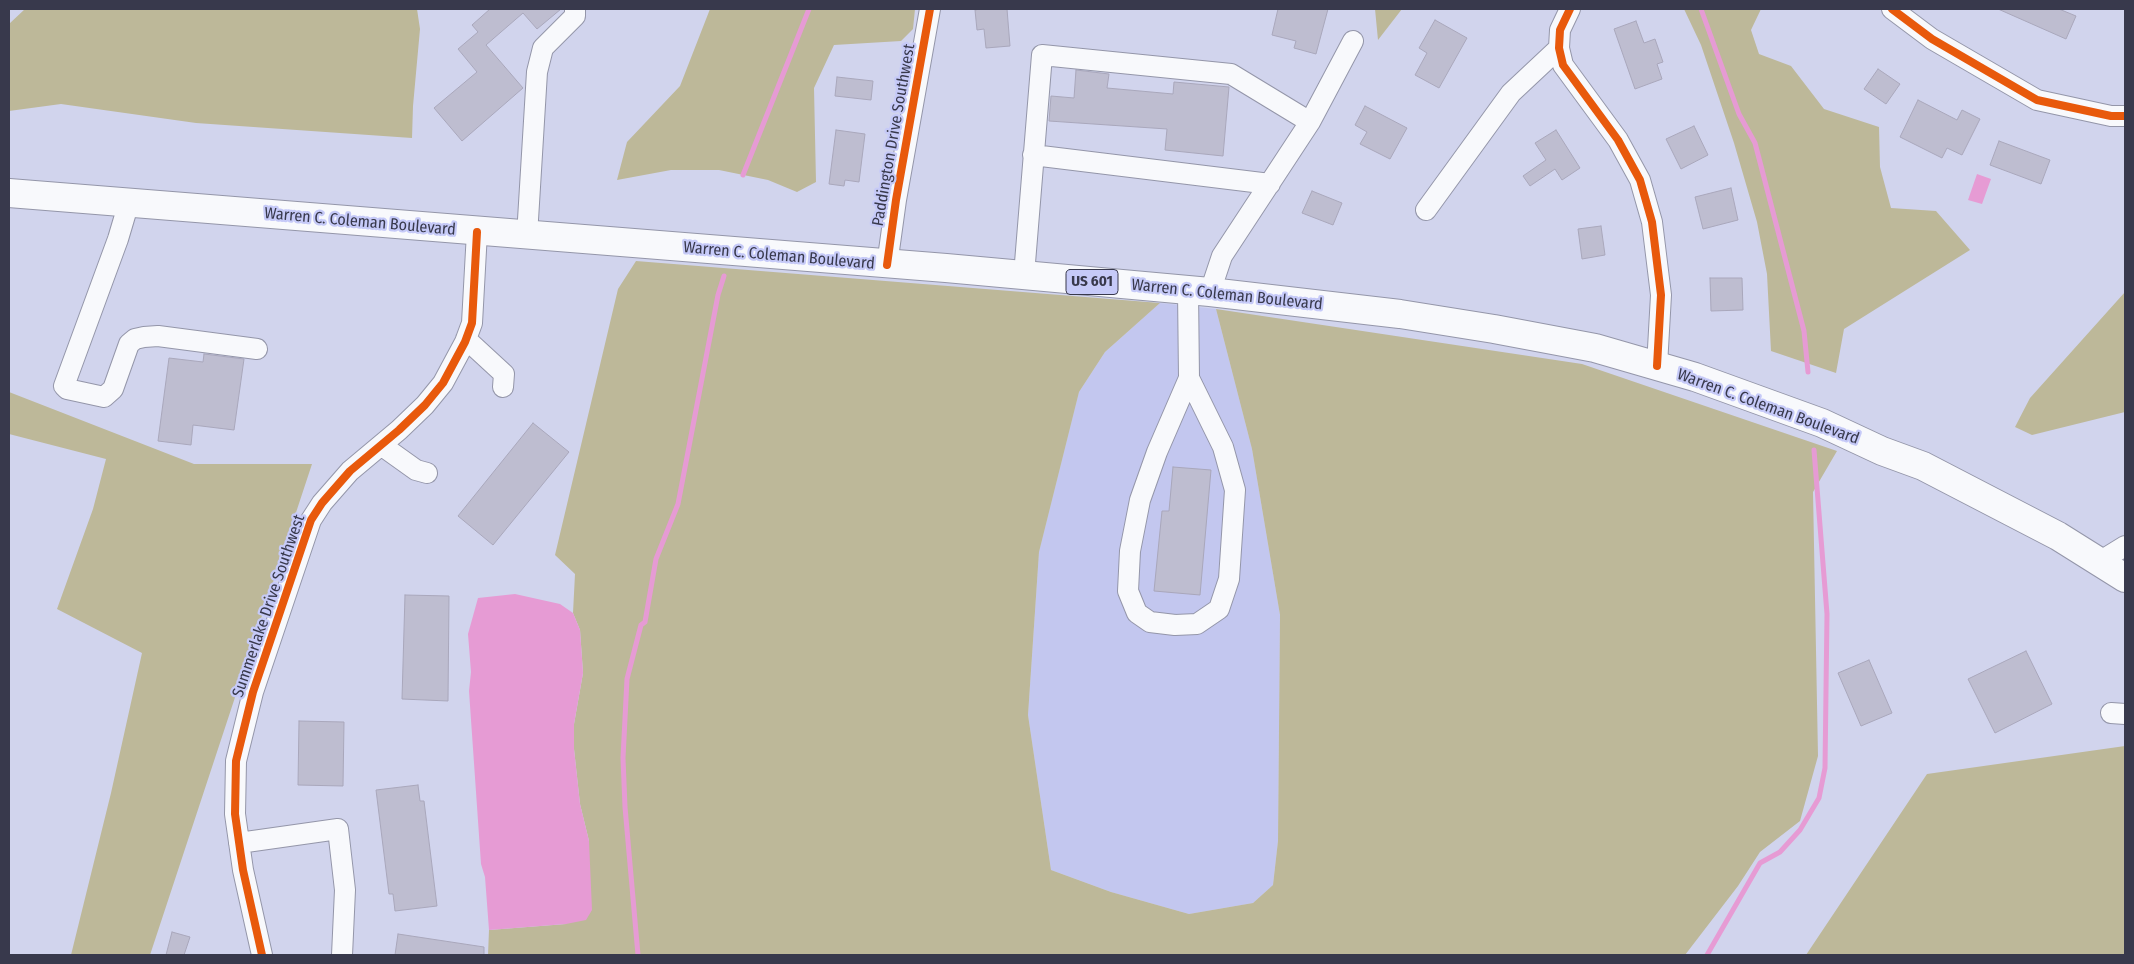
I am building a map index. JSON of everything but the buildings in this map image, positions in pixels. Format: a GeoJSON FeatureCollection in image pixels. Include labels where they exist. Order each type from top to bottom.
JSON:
{"type":"FeatureCollection","features":[{"type":"Feature","properties":{"kind":"highway","name":"Warren C. Coleman Boulevard"},"geometry":{"type":"LineString","coordinates":[[9,193],[1199,292],[1400,314],[1494,329],[1595,348],[1695,378],[1822,423],[1923,466],[2058,536],[2125,578]]}},
{"type":"Feature","properties":{"kind":"street"},"geometry":{"type":"LineString","coordinates":[[527,236],[537,72],[543,48],[575,16],[575,9]]}},
{"type":"Feature","properties":{"kind":"street","name":"Paddington Drive Southwest"},"geometry":{"type":"LineString","coordinates":[[887,265],[896,200],[930,9]]}},
{"type":"Feature","properties":{"kind":"street"},"geometry":{"type":"LineString","coordinates":[[1570,9],[1560,30],[1559,48],[1563,65],[1618,140],[1640,180],[1652,222],[1661,295],[1657,366]]}},
{"type":"Feature","properties":{"kind":"street"},"geometry":{"type":"LineString","coordinates":[[1892,9],[1932,39],[2037,100],[2111,116],[2125,116]]}},
{"type":"Feature","properties":{"kind":"street"},"geometry":{"type":"LineString","coordinates":[[1189,378],[1223,447],[1236,490],[1229,579],[1219,609],[1197,624],[1175,625],[1150,622],[1136,614],[1128,591],[1130,551],[1140,500],[1157,452],[1189,378],[1199,292],[1310,122],[1353,41]]}},
{"type":"Feature","properties":{"kind":"street"},"geometry":{"type":"LineString","coordinates":[[1426,210],[1511,92],[1559,48]]}},
{"type":"Feature","properties":{"kind":"street"},"geometry":{"type":"LineString","coordinates":[[1024,276],[1041,56],[1044,54],[1230,74],[1310,122]]}},
{"type":"Feature","properties":{"kind":"street"},"geometry":{"type":"LineString","coordinates":[[1033,155],[1270,184]]}},
{"type":"Feature","properties":{"kind":"street"},"geometry":{"type":"LineString","coordinates":[[129,202],[118,239],[64,381],[64,386],[67,389],[104,397],[113,390],[129,344],[135,339],[144,337],[158,336],[257,349]]}},
{"type":"Feature","properties":{"kind":"street","name":"Summerlake Drive Southwest"},"geometry":{"type":"LineString","coordinates":[[262,955],[243,870],[236,814],[236,760],[253,692],[311,520],[322,503],[350,471],[425,405],[443,383],[466,339],[472,323],[477,232]]}},
{"type":"Feature","properties":{"kind":"street"},"geometry":{"type":"LineString","coordinates":[[466,339],[504,374],[503,387]]}},
{"type":"Feature","properties":{"kind":"street"},"geometry":{"type":"LineString","coordinates":[[381,445],[416,470],[427,473]]}},
{"type":"Feature","properties":{"kind":"street"},"geometry":{"type":"LineString","coordinates":[[2100,562],[2125,546]]}},
{"type":"Feature","properties":{"kind":"street"},"geometry":{"type":"LineString","coordinates":[[239,843],[338,829],[345,890],[342,955]]}},
{"type":"Feature","properties":{"kind":"shaded area"},"geometry":{"type":"Polygon","coordinates":[[[25,9],[417,9],[420,29],[412,138],[196,123],[61,104],[9,111],[9,24],[25,9]]]}},
{"type":"Feature","properties":{"kind":"shaded area"},"geometry":{"type":"Polygon","coordinates":[[[710,9],[915,9],[913,29],[901,41],[834,45],[814,88],[816,182],[797,192],[768,180],[719,170],[671,170],[617,180],[627,142],[680,86],[710,9]]]}},
{"type":"Feature","properties":{"kind":"shaded area"},"geometry":{"type":"Polygon","coordinates":[[[1375,9],[1402,9],[1378,40],[1375,9]]]}},
{"type":"Feature","properties":{"kind":"shaded area"},"geometry":{"type":"Polygon","coordinates":[[[1684,9],[1761,9],[1751,30],[1759,54],[1791,66],[1824,109],[1879,127],[1880,167],[1891,208],[1936,211],[1970,250],[1844,329],[1836,373],[1771,351],[1767,274],[1757,222],[1734,143],[1701,45],[1684,9]]]}},
{"type":"Feature","properties":{"kind":"shaded area"},"geometry":{"type":"Polygon","coordinates":[[[1977,174],[1991,179],[1982,204],[1968,200],[1977,174]]]}},
{"type":"Feature","properties":{"kind":"shaded area"},"geometry":{"type":"Polygon","coordinates":[[[636,261],[1160,303],[1105,352],[1079,392],[1039,552],[1028,715],[1051,870],[1111,892],[1189,914],[1253,903],[1273,885],[1278,841],[1280,615],[1252,449],[1216,309],[1582,364],[1837,451],[1813,492],[1818,756],[1800,821],[1760,852],[1738,886],[1685,955],[488,955],[489,930],[566,924],[589,841],[580,804],[574,749],[574,724],[583,673],[580,630],[573,613],[575,574],[555,555],[618,289],[636,261]]]}},
{"type":"Feature","properties":{"kind":"shaded area"},"geometry":{"type":"Polygon","coordinates":[[[2125,292],[2125,412],[2032,435],[2015,427],[2030,398],[2125,292]]]}},
{"type":"Feature","properties":{"kind":"shaded area"},"geometry":{"type":"Polygon","coordinates":[[[1160,303],[1216,309],[1252,449],[1280,615],[1278,841],[1273,885],[1253,903],[1189,914],[1111,892],[1051,870],[1028,715],[1039,552],[1079,392],[1105,352],[1160,303]]]}},
{"type":"Feature","properties":{"kind":"shaded area"},"geometry":{"type":"Polygon","coordinates":[[[9,392],[194,464],[312,464],[150,955],[71,955],[111,793],[142,653],[57,609],[93,509],[106,459],[9,434],[9,392]]]}},
{"type":"Feature","properties":{"kind":"shaded area"},"geometry":{"type":"Polygon","coordinates":[[[515,594],[560,604],[573,613],[580,630],[583,673],[574,724],[574,749],[580,804],[589,841],[592,910],[586,920],[566,924],[489,930],[485,877],[481,864],[469,691],[471,672],[468,634],[478,598],[515,594]]]}},
{"type":"Feature","properties":{"kind":"shaded area"},"geometry":{"type":"Polygon","coordinates":[[[2125,746],[2125,955],[1806,955],[1927,774],[2125,746]]]}},
{"type":"Feature","properties":{"kind":"waterway"},"geometry":{"type":"LineString","coordinates":[[743,175],[809,9]]}},
{"type":"Feature","properties":{"kind":"waterway"},"geometry":{"type":"LineString","coordinates":[[1701,9],[1739,114],[1755,143],[1804,331],[1808,372]]}},
{"type":"Feature","properties":{"kind":"waterway"},"geometry":{"type":"LineString","coordinates":[[638,955],[625,807],[623,758],[627,679],[641,625],[645,622],[656,559],[678,504],[718,295],[724,276]]}},
{"type":"Feature","properties":{"kind":"waterway"},"geometry":{"type":"LineString","coordinates":[[1707,955],[1760,863],[1780,852],[1800,830],[1819,798],[1825,768],[1827,614],[1814,450]]}},
{"type":"Feature","properties":{"kind":"cycle path"},"geometry":{"type":"LineString","coordinates":[[887,265],[896,200],[930,9]]}},
{"type":"Feature","properties":{"kind":"cycle path"},"geometry":{"type":"LineString","coordinates":[[1570,9],[1560,30],[1559,48],[1563,65],[1618,140],[1640,180],[1652,222],[1661,295],[1657,366]]}},
{"type":"Feature","properties":{"kind":"cycle path"},"geometry":{"type":"LineString","coordinates":[[1892,9],[1932,39],[2037,100],[2111,116],[2125,116]]}},
{"type":"Feature","properties":{"kind":"cycle path"},"geometry":{"type":"LineString","coordinates":[[262,955],[243,870],[235,814],[236,761],[253,692],[311,520],[322,503],[350,471],[399,430],[425,405],[443,383],[465,342],[472,323],[477,232]]}}]}
